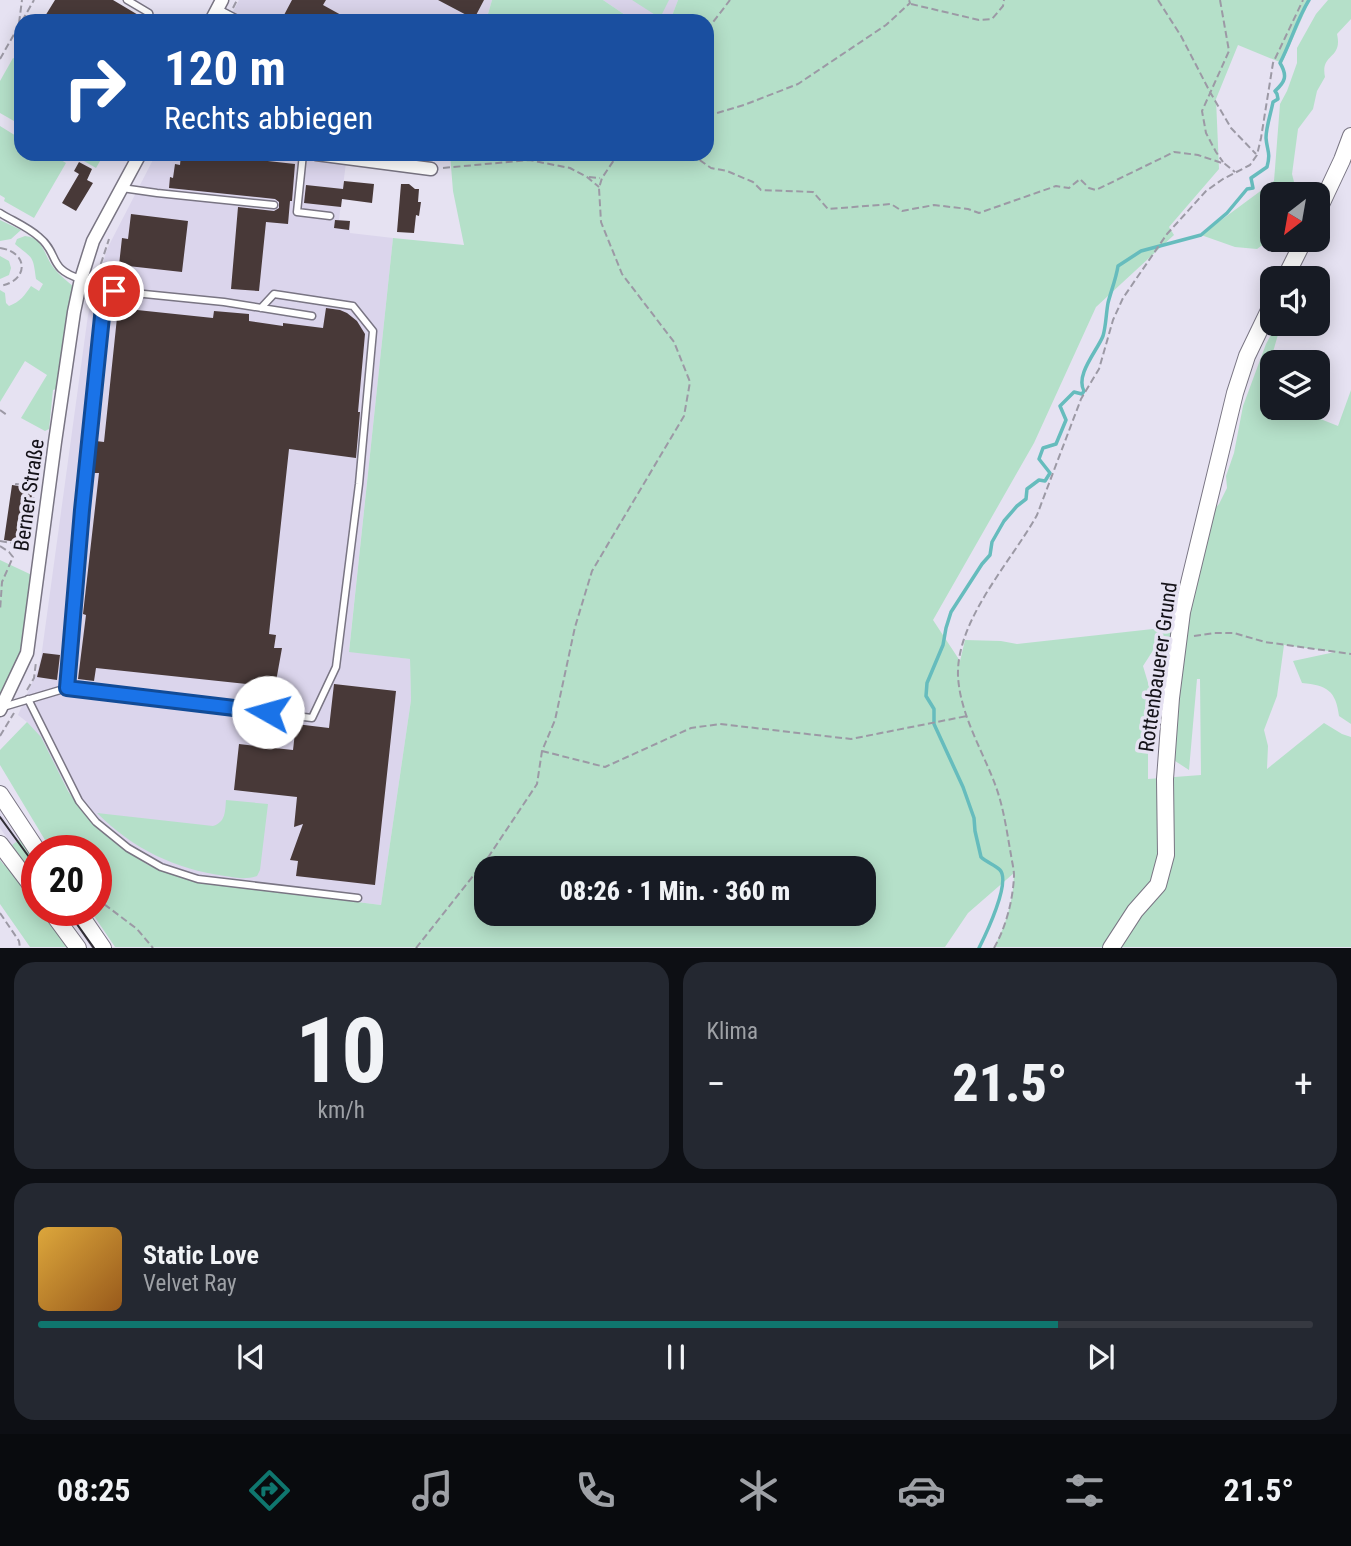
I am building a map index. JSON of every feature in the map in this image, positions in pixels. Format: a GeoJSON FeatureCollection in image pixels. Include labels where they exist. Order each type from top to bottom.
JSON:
{"type":"FeatureCollection","features":[{"type":"Feature","properties":{"kind":"street"},"geometry":{"type":"LineString","coordinates":[[1330,186],[1351,136]]}},
{"type":"Feature","properties":{"kind":"street","name":"Berner Straße"},"geometry":{"type":"LineString","coordinates":[[2,708],[27,653],[55,442],[81,279],[93,241],[136,161]]}},
{"type":"Feature","properties":{"kind":"street"},"geometry":{"type":"LineString","coordinates":[[370,161],[431,169]]}},
{"type":"Feature","properties":{"kind":"street","name":"Rottenbauerer Grund"},"geometry":{"type":"LineString","coordinates":[[1111,947],[1135,911],[1158,885],[1166,855],[1164,779],[1182,612],[1235,393],[1247,356],[1260,329]]}},
{"type":"Feature","properties":{"kind":"street"},"geometry":{"type":"LineString","coordinates":[[0,794],[27,835]]}},
{"type":"Feature","properties":{"kind":"street"},"geometry":{"type":"LineString","coordinates":[[0,844],[21,872]]}},
{"type":"Feature","properties":{"kind":"street"},"geometry":{"type":"LineString","coordinates":[[62,926],[78,947]]}},
{"type":"Feature","properties":{"kind":"street"},"geometry":{"type":"LineString","coordinates":[[88,926],[103,947]]}},
{"type":"Feature","properties":{"kind":"lane"},"geometry":{"type":"LineString","coordinates":[[127,0],[149,14]]}},
{"type":"Feature","properties":{"kind":"lane"},"geometry":{"type":"LineString","coordinates":[[302,161],[297,212],[330,216]]}},
{"type":"Feature","properties":{"kind":"lane"},"geometry":{"type":"LineString","coordinates":[[122,188],[274,205]]}},
{"type":"Feature","properties":{"kind":"lane"},"geometry":{"type":"LineString","coordinates":[[0,213],[40,237],[56,264],[67,275],[81,279]]}},
{"type":"Feature","properties":{"kind":"lane"},"geometry":{"type":"LineString","coordinates":[[67,688],[103,307],[114,291],[224,302],[312,316]]}},
{"type":"Feature","properties":{"kind":"lane"},"geometry":{"type":"LineString","coordinates":[[2,708],[67,688],[313,718],[336,667],[359,484],[373,331],[353,306],[274,294],[261,308]]}},
{"type":"Feature","properties":{"kind":"lane"},"geometry":{"type":"LineString","coordinates":[[28,699],[79,802],[96,822],[128,848],[161,867],[198,879],[358,898]]}},
{"type":"Feature","properties":{"kind":"path"},"geometry":{"type":"LineString","coordinates":[[714,21],[730,0]]}},
{"type":"Feature","properties":{"kind":"path"},"geometry":{"type":"LineString","coordinates":[[714,114],[798,84],[853,45],[886,26],[910,2],[979,20],[992,19],[1003,6],[1004,0]]}},
{"type":"Feature","properties":{"kind":"path"},"geometry":{"type":"LineString","coordinates":[[1158,0],[1181,36],[1231,128],[1257,155]]}},
{"type":"Feature","properties":{"kind":"path"},"geometry":{"type":"LineString","coordinates":[[1220,0],[1229,51],[1202,111],[1206,133],[1216,152],[1225,164],[1236,172]]}},
{"type":"Feature","properties":{"kind":"path"},"geometry":{"type":"LineString","coordinates":[[994,947],[1006,920],[1014,873],[996,788],[968,716],[958,675],[962,649],[983,599],[1037,515],[1081,399],[1098,369],[1113,320],[1123,298],[1167,233],[1206,191],[1250,165],[1257,155],[1273,63],[1303,0]]}},
{"type":"Feature","properties":{"kind":"path"},"geometry":{"type":"LineString","coordinates":[[0,59],[14,35]]}},
{"type":"Feature","properties":{"kind":"path"},"geometry":{"type":"LineString","coordinates":[[701,161],[711,168],[727,171],[753,182],[761,190],[813,192],[828,209],[891,204],[902,212],[934,205],[979,213],[1056,186],[1069,188],[1080,179],[1089,188],[1096,190],[1174,152],[1198,155],[1225,164]]}},
{"type":"Feature","properties":{"kind":"path"},"geometry":{"type":"LineString","coordinates":[[431,169],[518,161]]}},
{"type":"Feature","properties":{"kind":"path"},"geometry":{"type":"LineString","coordinates":[[534,161],[570,168],[587,177],[599,188]]}},
{"type":"Feature","properties":{"kind":"path"},"geometry":{"type":"LineString","coordinates":[[416,947],[489,856],[537,784],[542,751],[555,720],[575,627],[592,571],[684,416],[690,382],[674,342],[622,274],[601,222],[599,188],[613,161]]}},
{"type":"Feature","properties":{"kind":"path"},"geometry":{"type":"LineString","coordinates":[[587,177],[602,178]]}},
{"type":"Feature","properties":{"kind":"path"},"geometry":{"type":"LineString","coordinates":[[90,297],[113,231]]}},
{"type":"Feature","properties":{"kind":"path"},"geometry":{"type":"LineString","coordinates":[[0,248],[12,251],[20,258],[22,268],[18,278],[0,286]]}},
{"type":"Feature","properties":{"kind":"path"},"geometry":{"type":"LineString","coordinates":[[0,410],[7,415]]}},
{"type":"Feature","properties":{"kind":"path"},"geometry":{"type":"LineString","coordinates":[[0,541],[27,545],[35,486],[16,485]]}},
{"type":"Feature","properties":{"kind":"path"},"geometry":{"type":"LineString","coordinates":[[0,546],[13,557],[2,582],[0,611]]}},
{"type":"Feature","properties":{"kind":"path"},"geometry":{"type":"LineString","coordinates":[[1179,639],[1214,633],[1234,633],[1265,642],[1351,654]]}},
{"type":"Feature","properties":{"kind":"path"},"geometry":{"type":"LineString","coordinates":[[0,736],[34,678],[38,653]]}},
{"type":"Feature","properties":{"kind":"path"},"geometry":{"type":"LineString","coordinates":[[542,751],[605,767],[691,729],[720,724],[851,739],[968,716]]}},
{"type":"Feature","properties":{"kind":"path"},"geometry":{"type":"LineString","coordinates":[[112,910],[137,929],[153,947]]}},
{"type":"Feature","properties":{"kind":"path"},"geometry":{"type":"LineString","coordinates":[[0,913],[19,941],[20,947]]}},
{"type":"Feature","properties":{"kind":"shaded area"},"geometry":{"type":"Polygon","coordinates":[[[239,0],[492,0],[488,14],[232,14],[239,0]]]}},
{"type":"Feature","properties":{"kind":"shaded area"},"geometry":{"type":"Polygon","coordinates":[[[603,0],[678,0],[673,14],[624,14],[603,0]]]}},
{"type":"Feature","properties":{"kind":"shaded area"},"geometry":{"type":"Polygon","coordinates":[[[152,161],[346,162],[339,220],[350,221],[350,233],[393,238],[349,651],[410,659],[411,700],[381,905],[191,881],[148,865],[119,846],[112,840],[112,835],[106,835],[81,810],[27,722],[18,715],[38,669],[42,651],[88,315],[107,249],[152,161]]]}},
{"type":"Feature","properties":{"kind":"shaded area"},"geometry":{"type":"Polygon","coordinates":[[[0,813],[21,842],[21,858],[0,828],[0,813]]]}},
{"type":"Feature","properties":{"kind":"green space"},"geometry":{"type":"Polygon","coordinates":[[[492,0],[603,0],[624,14],[488,14],[492,0]]]}},
{"type":"Feature","properties":{"kind":"green space"},"geometry":{"type":"Polygon","coordinates":[[[632,0],[669,0],[662,14],[654,14],[632,0]]]}},
{"type":"Feature","properties":{"kind":"green space"},"geometry":{"type":"Polygon","coordinates":[[[678,0],[1310,0],[1282,63],[1238,45],[1216,99],[1219,169],[1169,227],[1174,235],[1096,307],[1034,443],[933,620],[960,661],[965,640],[1017,644],[1180,626],[1205,519],[1219,504],[1227,488],[1226,476],[1234,453],[1243,406],[1260,360],[1260,420],[1323,420],[1338,426],[1351,390],[1351,724],[1339,716],[1333,695],[1329,691],[1318,685],[1302,683],[1293,661],[1335,652],[1284,645],[1277,696],[1264,730],[1268,746],[1267,769],[1324,723],[1351,737],[1351,947],[994,947],[1008,912],[1014,873],[968,913],[945,947],[115,947],[101,926],[112,926],[112,840],[148,865],[191,881],[381,905],[411,700],[410,659],[349,652],[393,238],[464,245],[453,191],[451,161],[714,161],[714,14],[673,14],[678,0]],[[1161,644],[1143,666],[1152,696],[1148,722],[1148,779],[1201,775],[1200,679],[1197,679],[1189,770],[1172,759],[1178,646],[1161,644]]]}},
{"type":"Feature","properties":{"kind":"green space"},"geometry":{"type":"Polygon","coordinates":[[[1328,0],[1351,0],[1351,19],[1337,34],[1337,48],[1324,69],[1325,77],[1317,91],[1313,109],[1298,129],[1292,174],[1294,182],[1273,182],[1280,104],[1297,63],[1297,48],[1316,14],[1328,0]]]}},
{"type":"Feature","properties":{"kind":"green space"},"geometry":{"type":"Polygon","coordinates":[[[14,58],[14,121],[0,113],[0,81],[14,58]]]}},
{"type":"Feature","properties":{"kind":"green space"},"geometry":{"type":"Polygon","coordinates":[[[0,126],[14,135],[14,161],[66,163],[34,218],[4,201],[5,198],[0,195],[0,126]]]}},
{"type":"Feature","properties":{"kind":"green space"},"geometry":{"type":"Polygon","coordinates":[[[84,161],[100,161],[96,168],[84,161]]]}},
{"type":"Feature","properties":{"kind":"green space"},"geometry":{"type":"Polygon","coordinates":[[[1260,191],[1260,247],[1257,249],[1235,247],[1201,235],[1260,191]]]}},
{"type":"Feature","properties":{"kind":"green space"},"geometry":{"type":"Polygon","coordinates":[[[0,220],[21,230],[11,239],[0,241],[0,220]]]}},
{"type":"Feature","properties":{"kind":"green space"},"geometry":{"type":"Polygon","coordinates":[[[25,236],[39,243],[53,267],[74,287],[57,389],[53,390],[49,429],[45,431],[21,418],[47,375],[25,361],[0,402],[0,290],[5,293],[9,306],[22,298],[31,286],[39,291],[43,284],[36,279],[31,258],[15,244],[17,239],[25,236]]]}},
{"type":"Feature","properties":{"kind":"green space"},"geometry":{"type":"Polygon","coordinates":[[[0,256],[9,261],[11,268],[9,275],[0,279],[0,256]]]}},
{"type":"Feature","properties":{"kind":"green space"},"geometry":{"type":"Polygon","coordinates":[[[1270,336],[1278,336],[1274,350],[1264,350],[1270,336]]]}},
{"type":"Feature","properties":{"kind":"green space"},"geometry":{"type":"Polygon","coordinates":[[[0,560],[34,576],[23,652],[0,698],[0,560]]]}},
{"type":"Feature","properties":{"kind":"green space"},"geometry":{"type":"Polygon","coordinates":[[[27,722],[41,737],[68,791],[96,827],[106,835],[42,835],[0,765],[0,750],[27,722]]]}},
{"type":"Feature","properties":{"kind":"green space"},"geometry":{"type":"Polygon","coordinates":[[[226,800],[268,804],[257,876],[245,878],[207,873],[172,862],[140,847],[97,813],[213,826],[223,819],[226,800]]]}},
{"type":"Feature","properties":{"kind":"green space"},"geometry":{"type":"Polygon","coordinates":[[[21,838],[21,858],[12,845],[21,838]]]}},
{"type":"Feature","properties":{"kind":"green space"},"geometry":{"type":"Polygon","coordinates":[[[0,860],[4,865],[7,864],[21,882],[21,926],[55,926],[71,947],[30,947],[0,904],[0,860]]]}},
{"type":"Feature","properties":{"kind":"building"},"geometry":{"type":"Polygon","coordinates":[[[55,0],[113,0],[137,14],[46,14],[55,0]]]}},
{"type":"Feature","properties":{"kind":"building"},"geometry":{"type":"Polygon","coordinates":[[[292,0],[326,0],[323,5],[339,14],[285,14],[292,0]]]}},
{"type":"Feature","properties":{"kind":"building"},"geometry":{"type":"Polygon","coordinates":[[[438,0],[484,0],[477,14],[465,14],[438,0]]]}},
{"type":"Feature","properties":{"kind":"building"},"geometry":{"type":"Polygon","coordinates":[[[180,161],[268,161],[295,164],[288,224],[266,222],[259,291],[231,289],[238,207],[274,211],[279,208],[279,202],[275,199],[169,188],[175,164],[180,165],[180,161]]]}},
{"type":"Feature","properties":{"kind":"building"},"geometry":{"type":"Polygon","coordinates":[[[79,162],[92,169],[87,180],[93,183],[76,211],[62,203],[79,174],[74,171],[79,162]]]}},
{"type":"Feature","properties":{"kind":"building"},"geometry":{"type":"Polygon","coordinates":[[[344,181],[374,184],[372,203],[342,199],[341,207],[304,203],[306,185],[343,189],[344,181]]]}},
{"type":"Feature","properties":{"kind":"building"},"geometry":{"type":"Polygon","coordinates":[[[401,184],[409,184],[419,189],[418,202],[421,202],[414,233],[397,232],[401,184]]]}},
{"type":"Feature","properties":{"kind":"building"},"geometry":{"type":"Polygon","coordinates":[[[131,214],[188,221],[182,272],[119,265],[122,238],[128,239],[131,214]]]}},
{"type":"Feature","properties":{"kind":"building"},"geometry":{"type":"Polygon","coordinates":[[[335,220],[350,221],[349,230],[334,228],[335,220]]]}},
{"type":"Feature","properties":{"kind":"building"},"geometry":{"type":"Polygon","coordinates":[[[118,308],[213,318],[214,311],[249,314],[249,321],[323,328],[326,308],[347,313],[357,321],[365,334],[356,458],[289,449],[269,634],[276,635],[274,648],[282,648],[275,687],[96,668],[94,681],[78,679],[99,473],[92,473],[96,441],[104,442],[118,308]]]}},
{"type":"Feature","properties":{"kind":"building"},"geometry":{"type":"Polygon","coordinates":[[[12,485],[33,488],[25,543],[4,540],[12,485]]]}},
{"type":"Feature","properties":{"kind":"building"},"geometry":{"type":"Polygon","coordinates":[[[43,653],[60,655],[57,680],[37,677],[43,653]]]}},
{"type":"Feature","properties":{"kind":"building"},"geometry":{"type":"Polygon","coordinates":[[[334,684],[396,691],[375,885],[296,876],[298,861],[290,860],[303,824],[294,827],[297,797],[234,790],[239,744],[293,750],[296,724],[329,728],[334,684]]]}},
{"type":"Feature","properties":{"kind":"waterway"},"geometry":{"type":"LineString","coordinates":[[979,948],[996,908],[1003,876],[1000,870],[981,857],[974,818],[934,724],[934,709],[926,696],[927,683],[943,645],[951,612],[990,555],[992,542],[1004,521],[1026,499],[1027,489],[1039,480],[1045,481],[1050,473],[1039,459],[1043,448],[1056,444],[1066,420],[1060,406],[1074,392],[1082,394],[1084,391],[1082,378],[1103,336],[1118,266],[1141,251],[1201,235],[1227,213],[1247,189],[1253,188],[1251,178],[1267,167],[1268,125],[1273,102],[1278,99],[1275,91],[1284,78],[1280,63],[1309,0]]}},
{"type":"Feature","properties":{"kind":"tram line"},"geometry":{"type":"LineString","coordinates":[[0,817],[21,846]]}},
{"type":"Feature","properties":{"kind":"tram line"},"geometry":{"type":"LineString","coordinates":[[78,926],[94,948]]}},
{"type":"Feature","properties":{"kind":"route"},"geometry":{"type":"LineString","coordinates":[[114,291],[103,307],[67,688],[268,712]]}}]}
